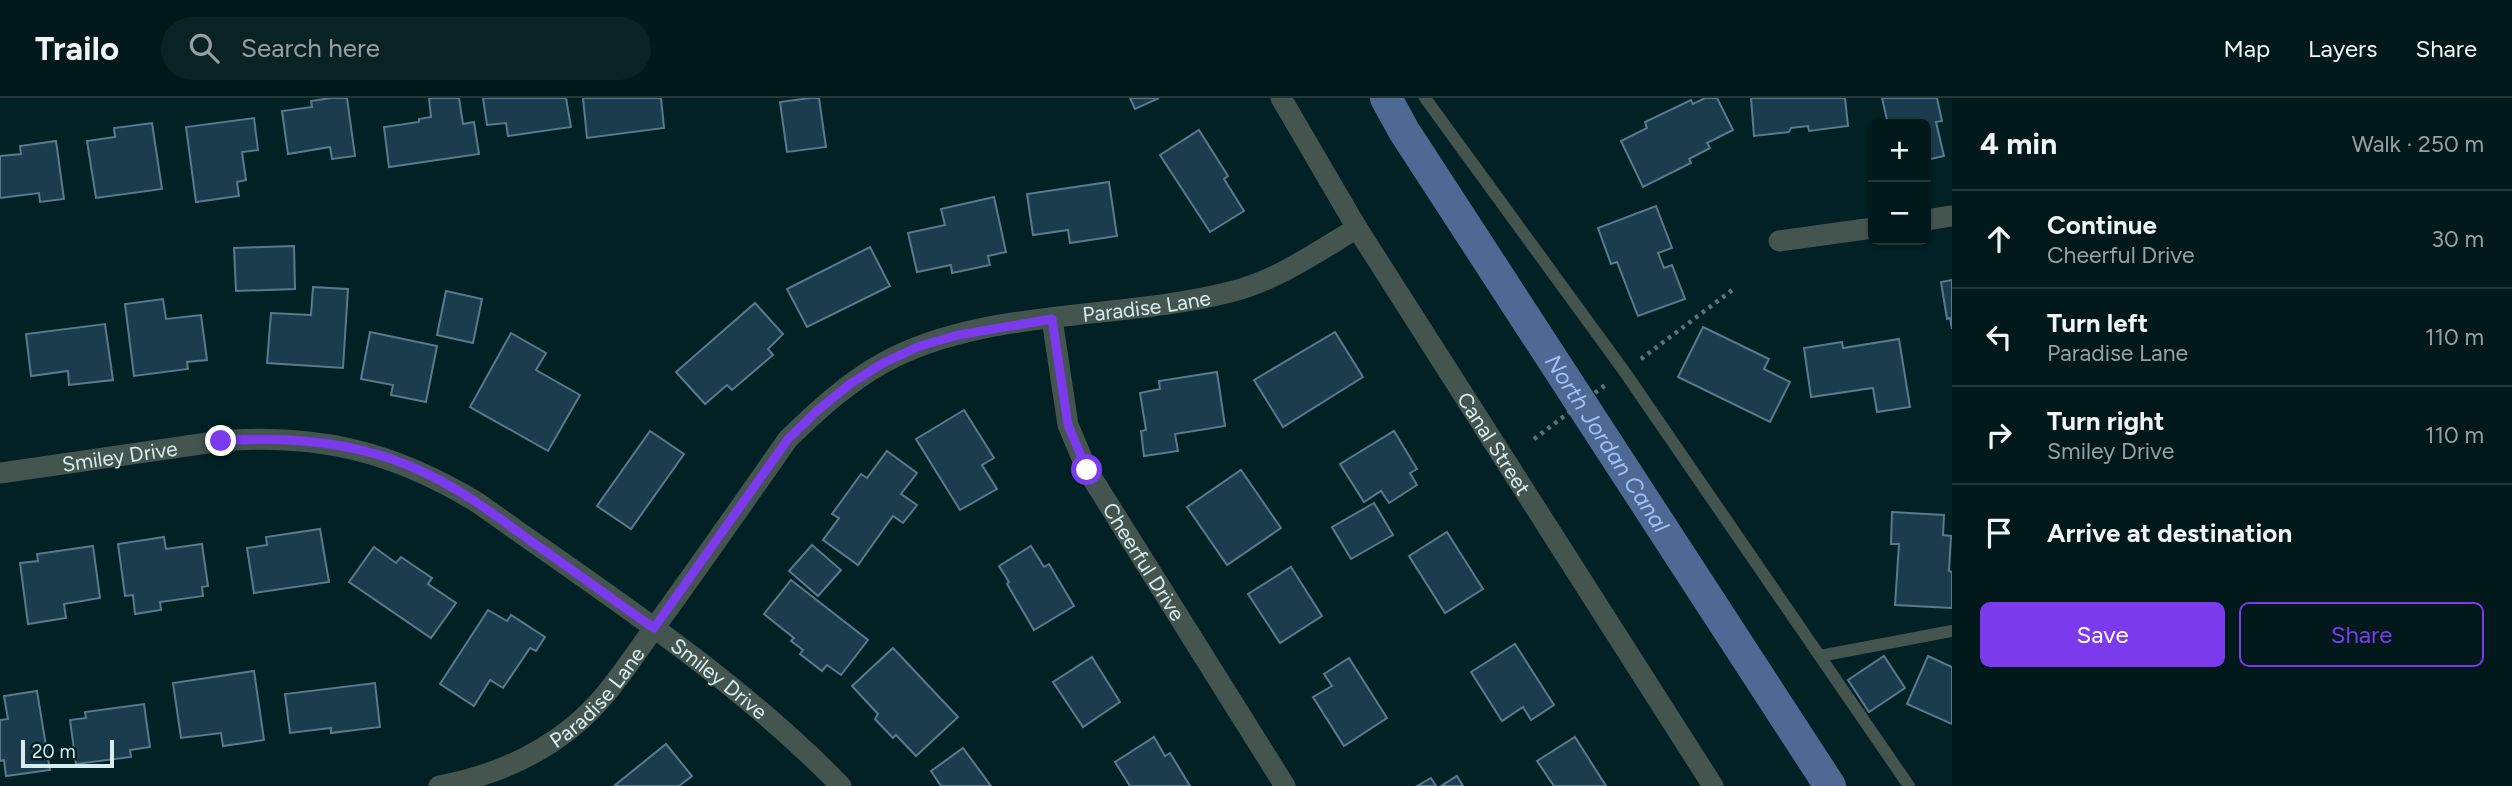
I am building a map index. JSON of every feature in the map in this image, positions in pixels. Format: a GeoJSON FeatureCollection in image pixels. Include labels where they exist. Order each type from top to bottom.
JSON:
{"type":"FeatureCollection","features":[{"type":"Feature","properties":{"kind":"street","name":"Canal Street"},"geometry":{"type":"LineString","coordinates":[[1281,98],[1357,228],[1713,786]]}},
{"type":"Feature","properties":{"kind":"street"},"geometry":{"type":"LineString","coordinates":[[1931,219],[1952,216]]}},
{"type":"Feature","properties":{"kind":"street","name":"Paradise Lane"},"geometry":{"type":"LineString","coordinates":[[439,786],[495,772],[521,761],[571,728],[596,706],[788,439],[839,393],[883,363],[920,346],[985,329],[1232,292],[1274,276],[1357,228]]}},
{"type":"Feature","properties":{"kind":"street"},"geometry":{"type":"LineString","coordinates":[[1779,241],[1868,229]]}},
{"type":"Feature","properties":{"kind":"street","name":"Cheerful Drive"},"geometry":{"type":"LineString","coordinates":[[1052,319],[1068,425],[1087,470],[1284,786]]}},
{"type":"Feature","properties":{"kind":"street","name":"Smiley Drive"},"geometry":{"type":"LineString","coordinates":[[0,473],[257,438],[331,443],[408,465],[444,482],[478,503],[654,628],[743,694],[777,723],[841,786]]}},
{"type":"Feature","properties":{"kind":"lane"},"geometry":{"type":"LineString","coordinates":[[1425,98],[1625,371],[1909,786]]}},
{"type":"Feature","properties":{"kind":"lane"},"geometry":{"type":"LineString","coordinates":[[1820,656],[1952,631]]}},
{"type":"Feature","properties":{"kind":"path"},"geometry":{"type":"LineString","coordinates":[[1534,439],[1735,288]]}},
{"type":"Feature","properties":{"kind":"building"},"geometry":{"type":"Polygon","coordinates":[[[347,98],[355,156],[332,159],[330,147],[288,154],[282,111],[312,107],[311,101],[347,98]]]}},
{"type":"Feature","properties":{"kind":"building"},"geometry":{"type":"Polygon","coordinates":[[[429,98],[459,98],[463,124],[474,122],[479,154],[389,167],[384,127],[419,122],[419,119],[431,117],[429,98]]]}},
{"type":"Feature","properties":{"kind":"building"},"geometry":{"type":"Polygon","coordinates":[[[483,98],[566,98],[571,127],[508,136],[506,123],[487,125],[483,98]]]}},
{"type":"Feature","properties":{"kind":"building"},"geometry":{"type":"Polygon","coordinates":[[[583,98],[661,98],[664,128],[587,138],[583,98]]]}},
{"type":"Feature","properties":{"kind":"building"},"geometry":{"type":"Polygon","coordinates":[[[819,98],[826,147],[787,152],[780,102],[819,98]]]}},
{"type":"Feature","properties":{"kind":"building"},"geometry":{"type":"Polygon","coordinates":[[[1130,98],[1159,98],[1135,109],[1130,98]]]}},
{"type":"Feature","properties":{"kind":"building"},"geometry":{"type":"Polygon","coordinates":[[[1705,98],[1717,98],[1733,130],[1707,143],[1710,148],[1689,159],[1691,163],[1643,187],[1621,141],[1647,128],[1645,122],[1691,100],[1693,104],[1705,98]]]}},
{"type":"Feature","properties":{"kind":"building"},"geometry":{"type":"Polygon","coordinates":[[[1751,98],[1845,98],[1848,126],[1809,131],[1808,126],[1791,128],[1789,132],[1754,136],[1751,98]]]}},
{"type":"Feature","properties":{"kind":"building"},"geometry":{"type":"Polygon","coordinates":[[[1882,98],[1937,98],[1942,121],[1936,122],[1944,156],[1931,159],[1931,119],[1887,119],[1882,98]]]}},
{"type":"Feature","properties":{"kind":"building"},"geometry":{"type":"Polygon","coordinates":[[[254,118],[258,150],[242,152],[246,180],[237,182],[239,196],[196,202],[186,127],[254,118]]]}},
{"type":"Feature","properties":{"kind":"building"},"geometry":{"type":"Polygon","coordinates":[[[152,123],[162,189],[96,198],[87,141],[115,137],[114,128],[152,123]]]}},
{"type":"Feature","properties":{"kind":"building"},"geometry":{"type":"Polygon","coordinates":[[[1199,130],[1228,176],[1224,179],[1244,211],[1210,232],[1160,155],[1199,130]]]}},
{"type":"Feature","properties":{"kind":"building"},"geometry":{"type":"Polygon","coordinates":[[[56,141],[64,199],[40,202],[39,193],[0,198],[0,156],[21,154],[20,146],[56,141]]]}},
{"type":"Feature","properties":{"kind":"building"},"geometry":{"type":"Polygon","coordinates":[[[1109,182],[1117,236],[1070,243],[1068,230],[1033,235],[1027,194],[1109,182]]]}},
{"type":"Feature","properties":{"kind":"building"},"geometry":{"type":"Polygon","coordinates":[[[994,197],[1006,252],[988,256],[990,265],[952,273],[951,265],[917,272],[908,233],[945,225],[941,209],[994,197]]]}},
{"type":"Feature","properties":{"kind":"building"},"geometry":{"type":"Polygon","coordinates":[[[1656,206],[1672,248],[1658,253],[1664,268],[1672,265],[1685,299],[1638,316],[1617,262],[1611,264],[1598,228],[1656,206]]]}},
{"type":"Feature","properties":{"kind":"building"},"geometry":{"type":"Polygon","coordinates":[[[294,246],[295,289],[236,291],[234,248],[294,246]]]}},
{"type":"Feature","properties":{"kind":"building"},"geometry":{"type":"Polygon","coordinates":[[[870,247],[890,286],[807,327],[787,289],[870,247]]]}},
{"type":"Feature","properties":{"kind":"building"},"geometry":{"type":"Polygon","coordinates":[[[1952,280],[1952,329],[1950,318],[1947,319],[1941,282],[1952,280]]]}},
{"type":"Feature","properties":{"kind":"building"},"geometry":{"type":"Polygon","coordinates":[[[313,287],[348,289],[343,368],[267,363],[271,313],[311,315],[313,287]]]}},
{"type":"Feature","properties":{"kind":"building"},"geometry":{"type":"Polygon","coordinates":[[[446,291],[482,299],[473,343],[437,335],[446,291]]]}},
{"type":"Feature","properties":{"kind":"building"},"geometry":{"type":"Polygon","coordinates":[[[163,299],[166,319],[201,315],[207,360],[187,362],[188,369],[134,376],[125,304],[163,299]]]}},
{"type":"Feature","properties":{"kind":"building"},"geometry":{"type":"Polygon","coordinates":[[[755,303],[783,334],[768,349],[773,355],[732,390],[727,385],[705,404],[676,372],[755,303]]]}},
{"type":"Feature","properties":{"kind":"building"},"geometry":{"type":"Polygon","coordinates":[[[105,324],[113,380],[69,385],[68,371],[31,376],[26,334],[105,324]]]}},
{"type":"Feature","properties":{"kind":"building"},"geometry":{"type":"Polygon","coordinates":[[[1703,327],[1769,359],[1764,369],[1790,382],[1770,422],[1678,377],[1703,327]]]}},
{"type":"Feature","properties":{"kind":"building"},"geometry":{"type":"Polygon","coordinates":[[[370,332],[437,346],[426,402],[391,395],[393,385],[361,379],[370,332]]]}},
{"type":"Feature","properties":{"kind":"building"},"geometry":{"type":"Polygon","coordinates":[[[1335,332],[1363,377],[1283,427],[1254,380],[1335,332]]]}},
{"type":"Feature","properties":{"kind":"building"},"geometry":{"type":"Polygon","coordinates":[[[511,333],[546,353],[536,370],[580,395],[548,451],[470,407],[511,333]]]}},
{"type":"Feature","properties":{"kind":"building"},"geometry":{"type":"Polygon","coordinates":[[[1899,339],[1910,407],[1877,412],[1873,388],[1811,397],[1804,348],[1842,342],[1843,348],[1899,339]]]}},
{"type":"Feature","properties":{"kind":"building"},"geometry":{"type":"Polygon","coordinates":[[[1217,372],[1225,426],[1175,434],[1178,451],[1144,456],[1141,431],[1146,430],[1140,393],[1160,389],[1159,381],[1217,372]]]}},
{"type":"Feature","properties":{"kind":"building"},"geometry":{"type":"Polygon","coordinates":[[[964,410],[994,458],[982,465],[997,489],[960,510],[916,439],[964,410]]]}},
{"type":"Feature","properties":{"kind":"building"},"geometry":{"type":"Polygon","coordinates":[[[650,431],[684,454],[631,529],[597,506],[650,431]]]}},
{"type":"Feature","properties":{"kind":"building"},"geometry":{"type":"Polygon","coordinates":[[[1394,431],[1417,469],[1410,473],[1417,485],[1389,503],[1381,491],[1364,502],[1340,464],[1394,431]]]}},
{"type":"Feature","properties":{"kind":"building"},"geometry":{"type":"Polygon","coordinates":[[[887,451],[917,473],[901,494],[917,505],[903,523],[893,516],[858,565],[823,540],[839,518],[832,514],[861,474],[867,478],[887,451]]]}},
{"type":"Feature","properties":{"kind":"building"},"geometry":{"type":"Polygon","coordinates":[[[1241,470],[1281,528],[1227,565],[1187,507],[1241,470]]]}},
{"type":"Feature","properties":{"kind":"building"},"geometry":{"type":"Polygon","coordinates":[[[1374,503],[1393,535],[1351,559],[1332,527],[1374,503]]]}},
{"type":"Feature","properties":{"kind":"building"},"geometry":{"type":"Polygon","coordinates":[[[1892,512],[1944,515],[1943,535],[1951,536],[1949,571],[1952,572],[1952,608],[1895,605],[1899,544],[1891,544],[1892,512]]]}},
{"type":"Feature","properties":{"kind":"building"},"geometry":{"type":"Polygon","coordinates":[[[320,529],[329,582],[254,593],[247,548],[267,545],[266,537],[320,529]]]}},
{"type":"Feature","properties":{"kind":"building"},"geometry":{"type":"Polygon","coordinates":[[[1447,532],[1483,589],[1445,613],[1409,556],[1447,532]]]}},
{"type":"Feature","properties":{"kind":"building"},"geometry":{"type":"Polygon","coordinates":[[[164,537],[166,549],[202,544],[208,586],[202,587],[203,596],[160,602],[161,610],[135,614],[133,595],[125,596],[118,544],[164,537]]]}},
{"type":"Feature","properties":{"kind":"building"},"geometry":{"type":"Polygon","coordinates":[[[812,545],[841,570],[818,596],[789,571],[812,545]]]}},
{"type":"Feature","properties":{"kind":"building"},"geometry":{"type":"Polygon","coordinates":[[[93,546],[100,598],[64,604],[66,618],[28,624],[20,563],[38,561],[37,554],[93,546]]]}},
{"type":"Feature","properties":{"kind":"building"},"geometry":{"type":"Polygon","coordinates":[[[1031,546],[1044,567],[1049,564],[1074,606],[1034,630],[999,566],[1031,546]]]}},
{"type":"Feature","properties":{"kind":"building"},"geometry":{"type":"Polygon","coordinates":[[[374,547],[396,563],[401,557],[432,578],[428,584],[456,603],[431,638],[349,582],[374,547]]]}},
{"type":"Feature","properties":{"kind":"building"},"geometry":{"type":"Polygon","coordinates":[[[1291,567],[1322,616],[1280,643],[1248,594],[1291,567]]]}},
{"type":"Feature","properties":{"kind":"building"},"geometry":{"type":"Polygon","coordinates":[[[791,580],[868,640],[841,675],[827,665],[822,671],[800,654],[803,650],[791,641],[794,638],[764,614],[791,580]]]}},
{"type":"Feature","properties":{"kind":"building"},"geometry":{"type":"Polygon","coordinates":[[[488,610],[507,621],[511,615],[545,637],[536,651],[530,648],[503,688],[490,680],[474,706],[440,684],[488,610]]]}},
{"type":"Feature","properties":{"kind":"building"},"geometry":{"type":"Polygon","coordinates":[[[1515,644],[1554,705],[1531,720],[1523,707],[1502,721],[1471,672],[1515,644]]]}},
{"type":"Feature","properties":{"kind":"building"},"geometry":{"type":"Polygon","coordinates":[[[893,648],[958,717],[916,756],[896,735],[893,738],[875,719],[878,714],[852,686],[893,648]]]}},
{"type":"Feature","properties":{"kind":"building"},"geometry":{"type":"Polygon","coordinates":[[[1884,656],[1905,688],[1869,712],[1848,680],[1884,656]]]}},
{"type":"Feature","properties":{"kind":"building"},"geometry":{"type":"Polygon","coordinates":[[[1928,656],[1952,667],[1952,724],[1907,704],[1928,656]]]}},
{"type":"Feature","properties":{"kind":"building"},"geometry":{"type":"Polygon","coordinates":[[[1092,657],[1120,702],[1083,727],[1053,682],[1092,657]]]}},
{"type":"Feature","properties":{"kind":"building"},"geometry":{"type":"Polygon","coordinates":[[[1349,658],[1387,718],[1344,746],[1313,697],[1332,686],[1324,674],[1349,658]]]}},
{"type":"Feature","properties":{"kind":"building"},"geometry":{"type":"Polygon","coordinates":[[[254,671],[264,740],[223,746],[221,733],[181,738],[173,683],[254,671]]]}},
{"type":"Feature","properties":{"kind":"building"},"geometry":{"type":"Polygon","coordinates":[[[375,683],[380,727],[331,733],[331,728],[290,733],[285,694],[375,683]]]}},
{"type":"Feature","properties":{"kind":"building"},"geometry":{"type":"Polygon","coordinates":[[[37,691],[50,770],[6,776],[4,760],[0,761],[0,720],[8,719],[4,696],[37,691]]]}},
{"type":"Feature","properties":{"kind":"building"},"geometry":{"type":"Polygon","coordinates":[[[144,704],[150,747],[130,750],[131,757],[76,764],[70,720],[86,718],[85,712],[144,704]]]}},
{"type":"Feature","properties":{"kind":"building"},"geometry":{"type":"Polygon","coordinates":[[[1154,737],[1165,756],[1170,753],[1190,786],[1130,786],[1115,762],[1154,737]]]}},
{"type":"Feature","properties":{"kind":"building"},"geometry":{"type":"Polygon","coordinates":[[[1575,737],[1606,786],[1554,786],[1537,761],[1575,737]]]}},
{"type":"Feature","properties":{"kind":"building"},"geometry":{"type":"Polygon","coordinates":[[[666,744],[692,776],[679,786],[614,786],[666,744]]]}},
{"type":"Feature","properties":{"kind":"building"},"geometry":{"type":"Polygon","coordinates":[[[963,748],[991,786],[941,786],[931,771],[963,748]]]}},
{"type":"Feature","properties":{"kind":"building"},"geometry":{"type":"Polygon","coordinates":[[[1457,776],[1463,786],[1441,786],[1457,776]]]}},
{"type":"Feature","properties":{"kind":"building"},"geometry":{"type":"Polygon","coordinates":[[[1431,778],[1436,786],[1417,786],[1431,778]]]}},
{"type":"Feature","properties":{"kind":"waterway","name":"North Jordan Canal"},"geometry":{"type":"LineString","coordinates":[[1386,98],[1404,131],[1830,786]]}},
{"type":"Feature","properties":{"kind":"route"},"geometry":{"type":"LineString","coordinates":[[221,441],[257,438],[331,443],[408,465],[444,482],[478,503],[654,628],[788,439],[850,384],[883,363],[920,346],[958,335],[1052,319],[1068,425],[1087,470]]}}]}
